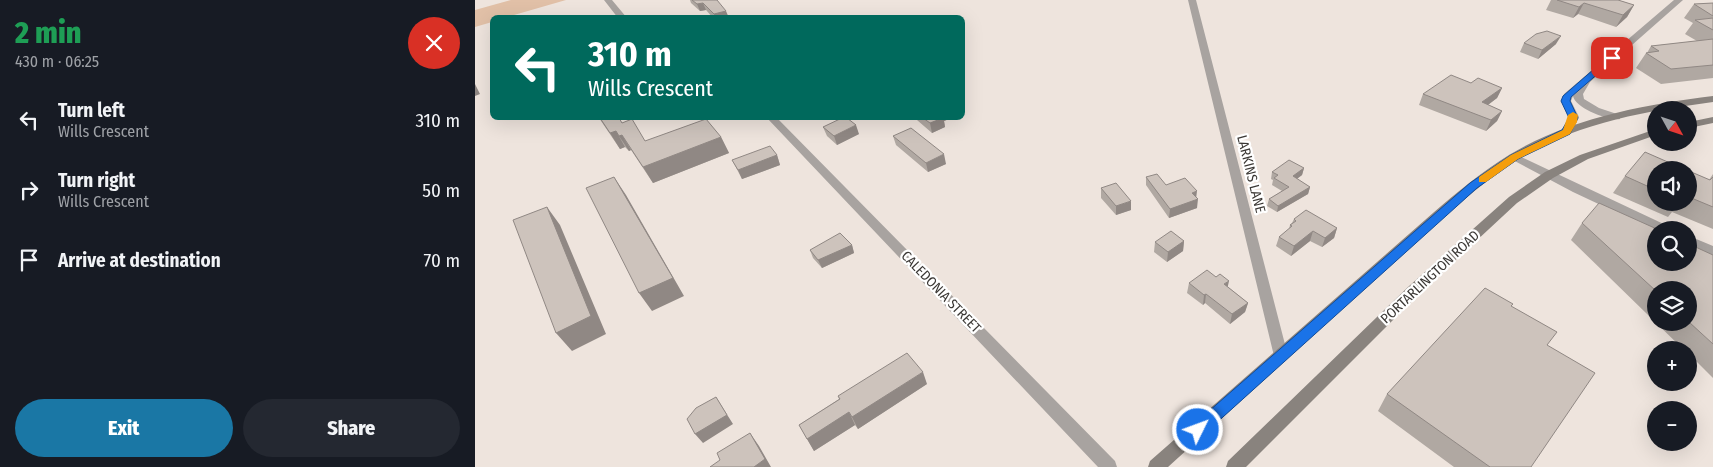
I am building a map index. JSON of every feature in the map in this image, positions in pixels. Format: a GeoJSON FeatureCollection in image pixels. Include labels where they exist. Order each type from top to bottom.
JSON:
{"type":"FeatureCollection","features":[{"type":"Feature","properties":{"kind":"main road"},"geometry":{"type":"LineString","coordinates":[[1156,467],[1473,186],[1515,157],[1566,132],[1616,117],[1713,99]]}},
{"type":"Feature","properties":{"kind":"main road"},"geometry":{"type":"LineString","coordinates":[[1697,123],[1713,120]]}},
{"type":"Feature","properties":{"kind":"main road","name":"PORTARLINGTON ROAD"},"geometry":{"type":"LineString","coordinates":[[1234,467],[1413,291],[1513,200],[1549,175],[1611,146],[1647,135]]}},
{"type":"Feature","properties":{"kind":"street"},"geometry":{"type":"LineString","coordinates":[[608,0],[620,15]]}},
{"type":"Feature","properties":{"kind":"street","name":"LARKINS LANE"},"geometry":{"type":"LineString","coordinates":[[1192,0],[1281,356]]}},
{"type":"Feature","properties":{"kind":"street"},"geometry":{"type":"LineString","coordinates":[[1566,132],[1574,118],[1565,101],[1567,96],[1679,0]]}},
{"type":"Feature","properties":{"kind":"street"},"geometry":{"type":"LineString","coordinates":[[1585,82],[1578,94],[1579,100],[1595,110],[1616,117]]}},
{"type":"Feature","properties":{"kind":"street","name":"CALEDONIA STREET"},"geometry":{"type":"LineString","coordinates":[[774,120],[1109,467]]}},
{"type":"Feature","properties":{"kind":"street"},"geometry":{"type":"LineString","coordinates":[[1515,157],[1648,221]]}},
{"type":"Feature","properties":{"kind":"street"},"geometry":{"type":"LineString","coordinates":[[1697,244],[1713,251]]}},
{"type":"Feature","properties":{"kind":"shaded area"},"geometry":{"type":"Polygon","coordinates":[[[511,0],[566,0],[514,15],[490,15],[490,23],[475,27],[475,10],[511,0]]]}},
{"type":"Feature","properties":{"kind":"building"},"geometry":{"type":"Polygon","coordinates":[[[692,0],[717,0],[726,11],[714,14],[703,3],[697,4],[692,0]]]}},
{"type":"Feature","properties":{"kind":"building"},"geometry":{"type":"Polygon","coordinates":[[[1557,0],[1618,0],[1634,5],[1623,15],[1584,3],[1579,7],[1557,0]]]}},
{"type":"Feature","properties":{"kind":"building"},"geometry":{"type":"Polygon","coordinates":[[[1713,3],[1713,16],[1694,4],[1713,3]]]}},
{"type":"Feature","properties":{"kind":"building"},"geometry":{"type":"Polygon","coordinates":[[[1713,18],[1713,30],[1695,20],[1713,18]]]}},
{"type":"Feature","properties":{"kind":"building"},"geometry":{"type":"Polygon","coordinates":[[[1547,31],[1561,36],[1542,50],[1524,43],[1536,34],[1547,31]]]}},
{"type":"Feature","properties":{"kind":"building"},"geometry":{"type":"Polygon","coordinates":[[[1713,39],[1713,65],[1671,69],[1646,53],[1659,51],[1651,46],[1713,39]]]}},
{"type":"Feature","properties":{"kind":"building"},"geometry":{"type":"Polygon","coordinates":[[[1451,75],[1471,83],[1478,78],[1502,88],[1482,102],[1502,111],[1491,120],[1423,94],[1451,75]]]}},
{"type":"Feature","properties":{"kind":"building"},"geometry":{"type":"Polygon","coordinates":[[[601,120],[620,120],[622,123],[633,120],[645,141],[707,120],[721,137],[643,167],[622,135],[619,136],[616,131],[610,133],[601,120]]]}},
{"type":"Feature","properties":{"kind":"building"},"geometry":{"type":"Polygon","coordinates":[[[838,120],[850,120],[856,125],[834,136],[823,127],[838,120]]]}},
{"type":"Feature","properties":{"kind":"building"},"geometry":{"type":"Polygon","coordinates":[[[926,120],[938,120],[930,123],[926,120]]]}},
{"type":"Feature","properties":{"kind":"building"},"geometry":{"type":"Polygon","coordinates":[[[911,128],[944,154],[926,163],[893,136],[911,128]]]}},
{"type":"Feature","properties":{"kind":"building"},"geometry":{"type":"Polygon","coordinates":[[[770,146],[777,155],[738,170],[732,160],[770,146]]]}},
{"type":"Feature","properties":{"kind":"building"},"geometry":{"type":"Polygon","coordinates":[[[1645,152],[1666,161],[1647,161],[1647,186],[1625,176],[1645,152]]]}},
{"type":"Feature","properties":{"kind":"building"},"geometry":{"type":"Polygon","coordinates":[[[1289,160],[1304,168],[1293,176],[1310,187],[1278,206],[1269,199],[1289,187],[1274,178],[1278,175],[1272,172],[1289,160]]]}},
{"type":"Feature","properties":{"kind":"building"},"geometry":{"type":"Polygon","coordinates":[[[1157,174],[1166,185],[1185,178],[1197,191],[1192,193],[1198,199],[1170,209],[1146,177],[1157,174]]]}},
{"type":"Feature","properties":{"kind":"building"},"geometry":{"type":"Polygon","coordinates":[[[1697,174],[1710,180],[1713,177],[1713,207],[1697,200],[1697,174]]]}},
{"type":"Feature","properties":{"kind":"building"},"geometry":{"type":"Polygon","coordinates":[[[614,177],[673,278],[639,293],[586,188],[614,177]]]}},
{"type":"Feature","properties":{"kind":"building"},"geometry":{"type":"Polygon","coordinates":[[[1116,183],[1131,201],[1116,206],[1101,188],[1116,183]]]}},
{"type":"Feature","properties":{"kind":"building"},"geometry":{"type":"Polygon","coordinates":[[[1599,203],[1647,225],[1647,271],[1697,271],[1697,248],[1713,255],[1713,344],[1697,329],[1697,281],[1647,281],[1647,283],[1582,223],[1599,203]]]}},
{"type":"Feature","properties":{"kind":"building"},"geometry":{"type":"Polygon","coordinates":[[[547,207],[591,316],[556,333],[513,220],[547,207]]]}},
{"type":"Feature","properties":{"kind":"building"},"geometry":{"type":"Polygon","coordinates":[[[1306,210],[1337,228],[1325,238],[1313,231],[1294,246],[1279,237],[1292,226],[1290,225],[1296,221],[1294,219],[1306,210]]]}},
{"type":"Feature","properties":{"kind":"building"},"geometry":{"type":"Polygon","coordinates":[[[1171,231],[1184,241],[1168,252],[1155,242],[1171,231]]]}},
{"type":"Feature","properties":{"kind":"building"},"geometry":{"type":"Polygon","coordinates":[[[840,233],[852,245],[818,260],[810,250],[840,233]]]}},
{"type":"Feature","properties":{"kind":"building"},"geometry":{"type":"Polygon","coordinates":[[[1207,270],[1216,277],[1220,274],[1229,281],[1224,284],[1248,303],[1232,314],[1189,283],[1207,270]]]}},
{"type":"Feature","properties":{"kind":"building"},"geometry":{"type":"Polygon","coordinates":[[[1485,288],[1513,304],[1511,306],[1557,332],[1547,345],[1595,373],[1531,467],[1490,467],[1387,394],[1485,288]]]}},
{"type":"Feature","properties":{"kind":"building"},"geometry":{"type":"Polygon","coordinates":[[[907,353],[923,372],[852,417],[849,412],[807,439],[799,425],[840,399],[838,396],[907,353]]]}},
{"type":"Feature","properties":{"kind":"building"},"geometry":{"type":"Polygon","coordinates":[[[716,397],[727,415],[695,434],[687,419],[696,408],[716,397]]]}},
{"type":"Feature","properties":{"kind":"building"},"geometry":{"type":"Polygon","coordinates":[[[750,433],[765,459],[754,467],[710,467],[720,460],[717,453],[750,433]]]}},
{"type":"Feature","properties":{"kind":"slow traffic"},"geometry":{"type":"LineString","coordinates":[[1483,179],[1515,157],[1566,132],[1574,118],[1573,115]]}},
{"type":"Feature","properties":{"kind":"route"},"geometry":{"type":"LineString","coordinates":[[1198,430],[1473,186],[1515,157],[1566,132],[1574,118],[1565,101],[1567,96],[1612,58]]}}]}
